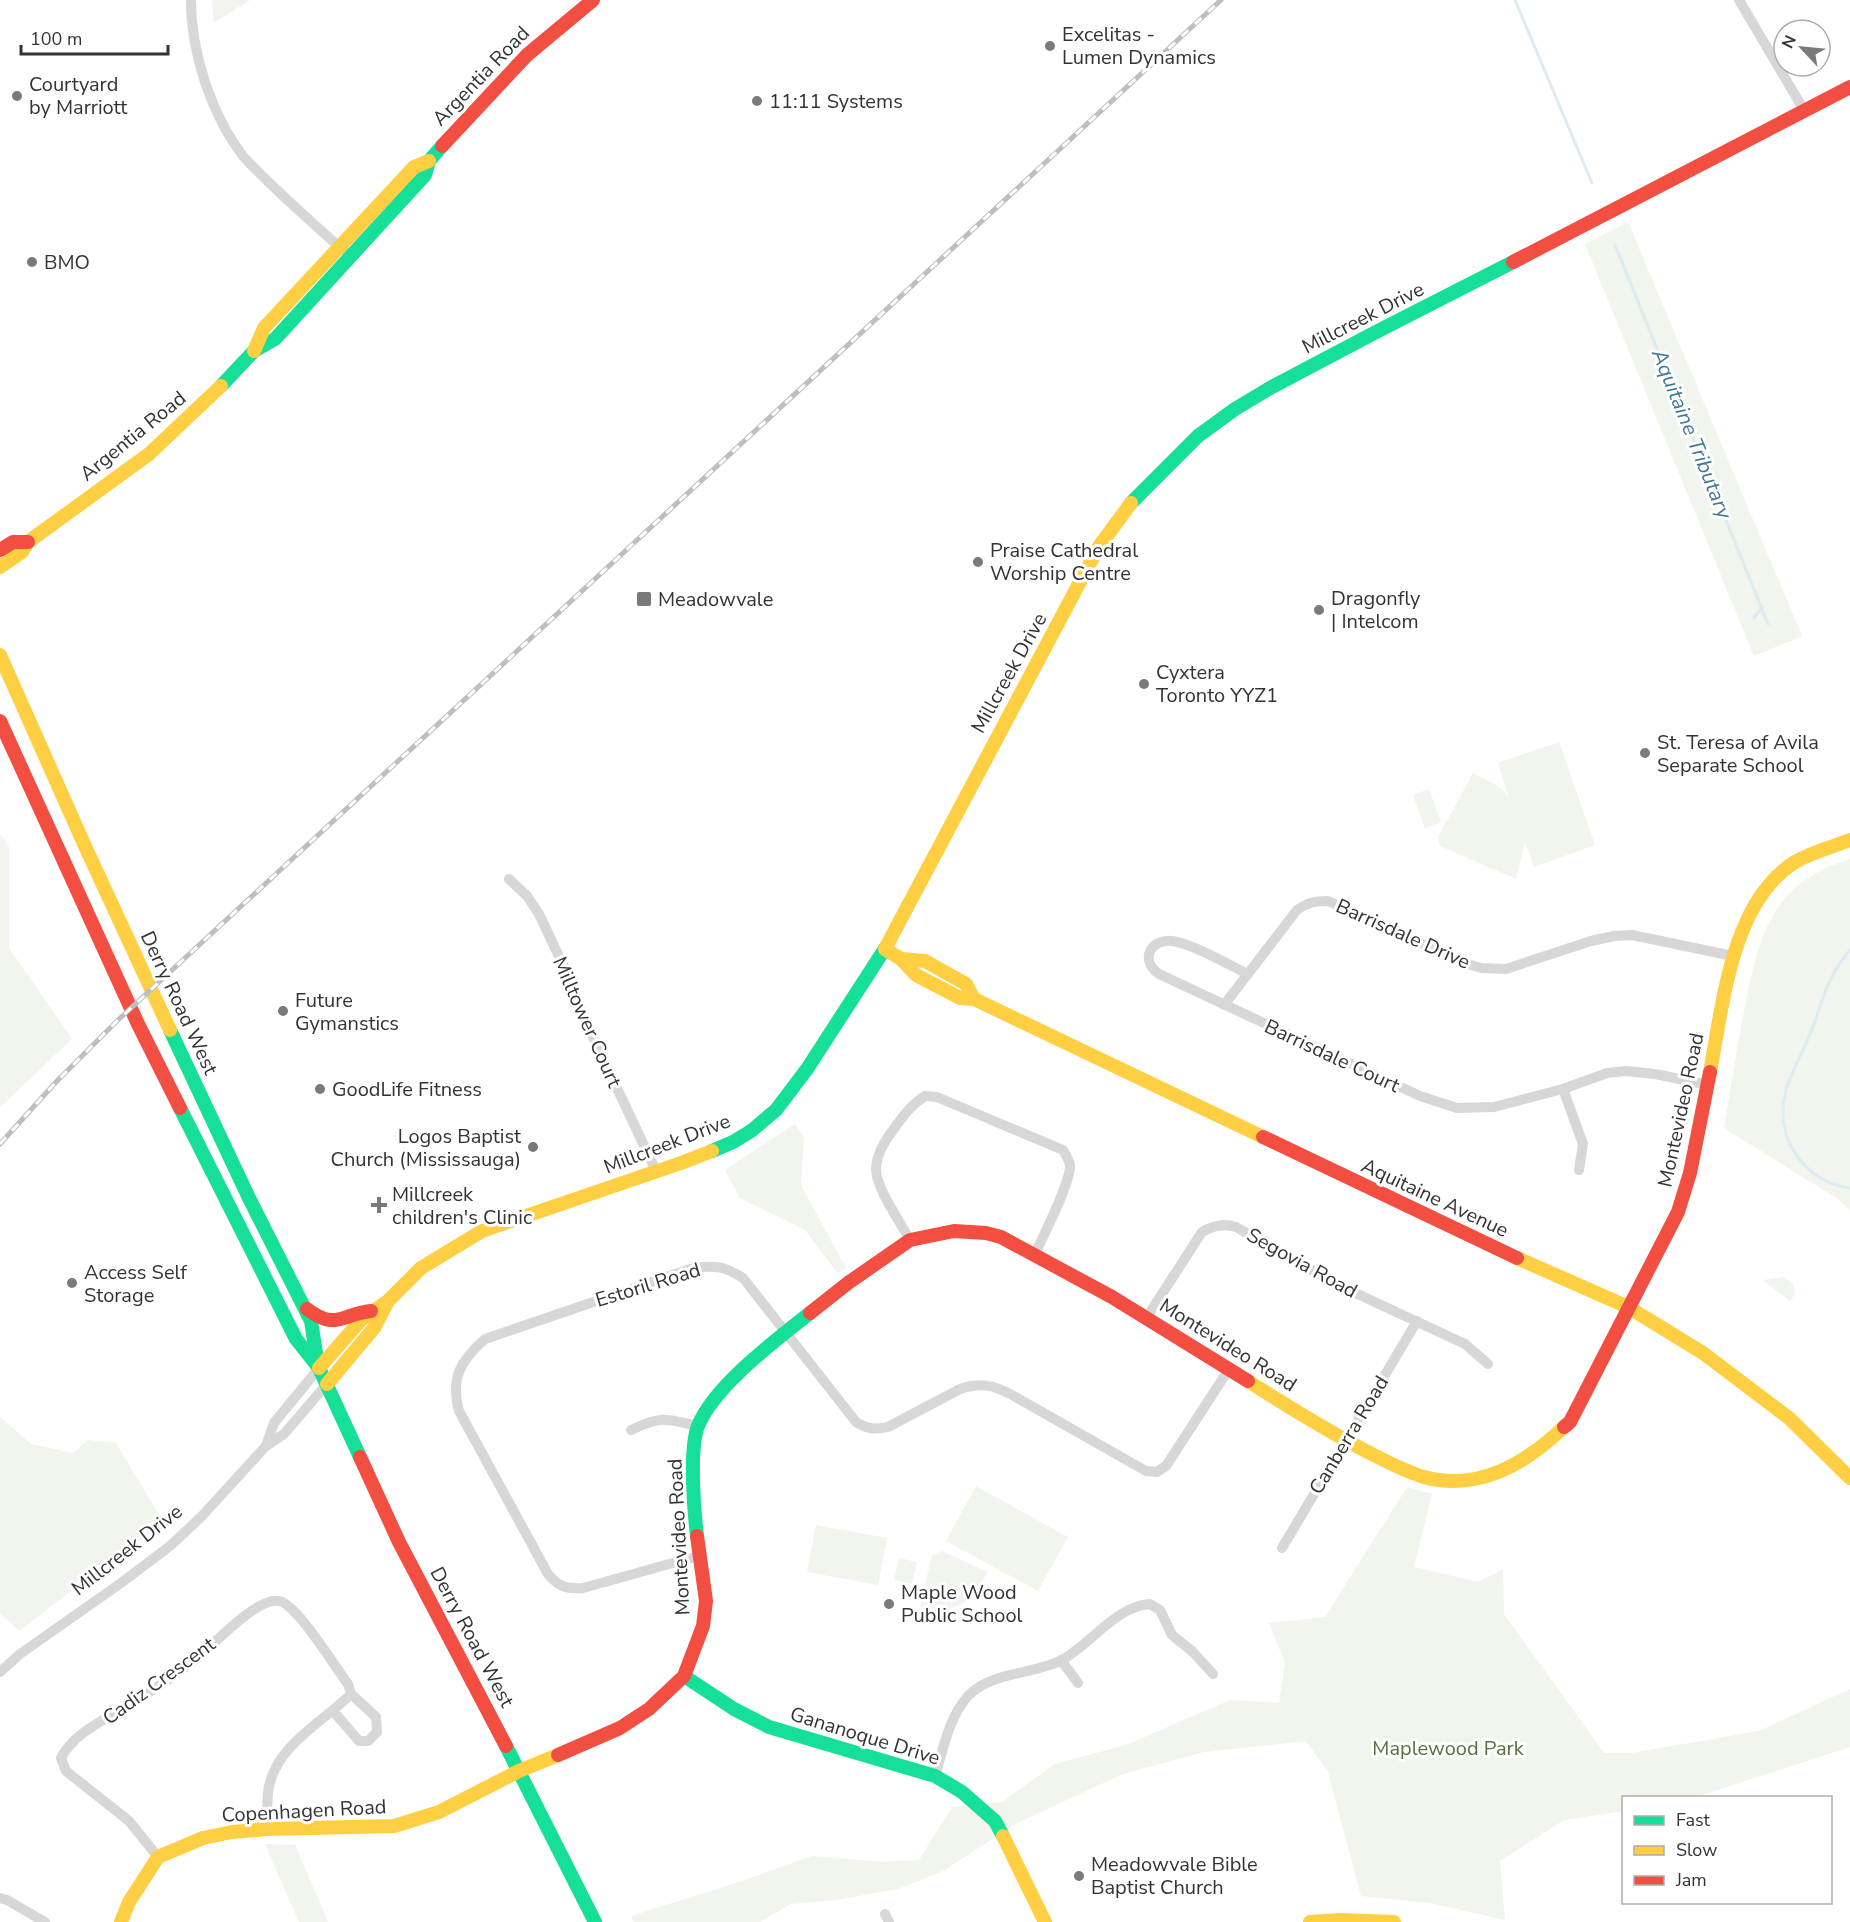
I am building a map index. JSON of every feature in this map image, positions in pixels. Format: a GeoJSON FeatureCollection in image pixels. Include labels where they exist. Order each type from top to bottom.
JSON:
{"type":"FeatureCollection","features":[{"type":"Feature","properties":{"kind":"street"},"geometry":{"type":"LineString","coordinates":[[191,0],[191,18],[201,72],[230,135],[258,172],[345,252]]}},
{"type":"Feature","properties":{"kind":"street","name":"Argentia Road"},"geometry":{"type":"LineString","coordinates":[[2,568],[22,552],[28,542],[149,454],[206,402],[254,351],[264,328],[345,252],[414,167],[429,161],[510,70],[552,32],[593,0]]}},
{"type":"Feature","properties":{"kind":"street"},"geometry":{"type":"LineString","coordinates":[[1739,0],[1805,112]]}},
{"type":"Feature","properties":{"kind":"street","name":"Millcreek Drive"},"geometry":{"type":"LineString","coordinates":[[266,1446],[274,1423],[319,1368],[362,1319],[388,1301],[421,1268],[482,1231],[733,1142],[751,1131],[776,1110],[807,1069],[885,949],[1098,548],[1131,502],[1198,436],[1235,409],[1270,388],[1850,87]]}},
{"type":"Feature","properties":{"kind":"street","name":"Argentia Road"},"geometry":{"type":"LineString","coordinates":[[0,550],[13,542],[28,542]]}},
{"type":"Feature","properties":{"kind":"street","name":"Derry Road West"},"geometry":{"type":"LineString","coordinates":[[0,655],[84,844],[248,1196],[311,1321],[319,1368]]}},
{"type":"Feature","properties":{"kind":"street","name":"Derry Road West"},"geometry":{"type":"LineString","coordinates":[[0,721],[138,1023],[296,1340],[319,1368],[399,1542],[595,1922]]}},
{"type":"Feature","properties":{"kind":"street","name":"Montevideo Road"},"geometry":{"type":"LineString","coordinates":[[519,1771],[620,1728],[649,1710],[684,1676],[703,1626],[706,1601],[693,1507],[695,1441],[698,1426],[719,1391],[785,1333],[848,1283],[910,1240],[940,1232],[986,1233],[1001,1237],[1147,1317],[1345,1441],[1409,1472],[1442,1480],[1479,1479],[1514,1467],[1544,1446],[1570,1422],[1678,1212],[1688,1181],[1709,1085],[1733,956],[1748,919],[1767,887],[1794,863],[1850,840]]}},
{"type":"Feature","properties":{"kind":"street","name":"Milltower Court"},"geometry":{"type":"LineString","coordinates":[[509,879],[527,896],[539,914],[656,1171]]}},
{"type":"Feature","properties":{"kind":"street","name":"Barrisdale Drive"},"geometry":{"type":"LineString","coordinates":[[1224,1005],[1297,910],[1315,901],[1328,901],[1464,963],[1481,968],[1506,969],[1591,941],[1632,935],[1733,956]]}},
{"type":"Feature","properties":{"kind":"street","name":"Barrisdale Court"},"geometry":{"type":"LineString","coordinates":[[1248,974],[1184,944],[1167,940],[1150,951],[1148,960],[1150,968],[1224,1005],[1420,1096],[1457,1108],[1494,1107],[1563,1089]]}},
{"type":"Feature","properties":{"kind":"street","name":"Aquitaine Avenue"},"geometry":{"type":"LineString","coordinates":[[885,949],[901,959],[916,975],[960,998],[974,999],[1471,1237],[1628,1307],[1703,1353],[1757,1393],[1789,1418],[1850,1478]]}},
{"type":"Feature","properties":{"kind":"street"},"geometry":{"type":"LineString","coordinates":[[1580,1170],[1583,1144],[1563,1089],[1607,1073],[1626,1071],[1655,1074],[1709,1085]]}},
{"type":"Feature","properties":{"kind":"street"},"geometry":{"type":"LineString","coordinates":[[910,1240],[879,1183],[876,1170],[879,1154],[886,1140],[912,1104],[925,1096],[932,1096],[1063,1150],[1069,1160],[1068,1176],[1035,1254]]}},
{"type":"Feature","properties":{"kind":"street","name":"Segovia Road"},"geometry":{"type":"LineString","coordinates":[[1147,1317],[1202,1232],[1228,1224],[1336,1284],[1465,1344],[1488,1364]]}},
{"type":"Feature","properties":{"kind":"street","name":"Estoril Road"},"geometry":{"type":"LineString","coordinates":[[699,1556],[583,1588],[571,1589],[558,1586],[548,1574],[459,1411],[455,1396],[457,1376],[470,1352],[485,1339],[693,1268],[713,1265],[732,1271],[743,1278],[856,1422],[866,1428],[877,1429],[888,1426],[960,1389],[984,1384],[1012,1395],[1146,1471],[1157,1472],[1166,1466],[1229,1369]]}},
{"type":"Feature","properties":{"kind":"street","name":"Millcreek Drive"},"geometry":{"type":"LineString","coordinates":[[0,1672],[20,1654],[170,1546],[202,1516],[266,1446],[284,1434],[374,1328],[388,1301]]}},
{"type":"Feature","properties":{"kind":"street"},"geometry":{"type":"LineString","coordinates":[[304,1307],[323,1321],[328,1322],[341,1320],[360,1311],[374,1311]]}},
{"type":"Feature","properties":{"kind":"street","name":"Canberra Road"},"geometry":{"type":"LineString","coordinates":[[1282,1548],[1417,1322]]}},
{"type":"Feature","properties":{"kind":"street"},"geometry":{"type":"LineString","coordinates":[[631,1430],[647,1422],[663,1419],[698,1426]]}},
{"type":"Feature","properties":{"kind":"street","name":"Cadiz Crescent"},"geometry":{"type":"LineString","coordinates":[[158,1857],[129,1821],[66,1771],[61,1758],[66,1748],[78,1737],[141,1698],[192,1662],[237,1622],[264,1602],[271,1600],[281,1601],[296,1611],[348,1684],[351,1694],[376,1717],[377,1732],[368,1741],[359,1741],[334,1712]]}},
{"type":"Feature","properties":{"kind":"street"},"geometry":{"type":"LineString","coordinates":[[935,1776],[953,1721],[969,1696],[989,1682],[1061,1660],[1134,1606],[1150,1604],[1160,1610],[1172,1635],[1193,1652],[1213,1674]]}},
{"type":"Feature","properties":{"kind":"street"},"geometry":{"type":"LineString","coordinates":[[1061,1660],[1078,1683]]}},
{"type":"Feature","properties":{"kind":"street","name":"Gananoque Drive"},"geometry":{"type":"LineString","coordinates":[[684,1676],[734,1709],[769,1727],[935,1776],[962,1792],[995,1821],[1045,1922]]}},
{"type":"Feature","properties":{"kind":"street"},"geometry":{"type":"LineString","coordinates":[[267,1829],[268,1790],[276,1766],[285,1751],[334,1712],[351,1694]]}},
{"type":"Feature","properties":{"kind":"street","name":"Copenhagen Road"},"geometry":{"type":"LineString","coordinates":[[158,1857],[203,1838],[232,1832],[394,1826],[439,1812],[519,1771]]}},
{"type":"Feature","properties":{"kind":"street"},"geometry":{"type":"LineString","coordinates":[[121,1922],[129,1902],[158,1857]]}},
{"type":"Feature","properties":{"kind":"street"},"geometry":{"type":"LineString","coordinates":[[0,1898],[45,1922]]}},
{"type":"Feature","properties":{"kind":"street"},"geometry":{"type":"LineString","coordinates":[[1310,1922],[1340,1920],[1394,1922]]}},
{"type":"Feature","properties":{"kind":"green space"},"geometry":{"type":"Polygon","coordinates":[[[212,0],[250,0],[214,23],[212,0]]]}},
{"type":"Feature","properties":{"kind":"green space"},"geometry":{"type":"Polygon","coordinates":[[[1628,222],[1802,636],[1754,656],[1585,244],[1628,222]]]}},
{"type":"Feature","properties":{"kind":"green space"},"geometry":{"type":"Polygon","coordinates":[[[1559,742],[1595,845],[1534,867],[1525,842],[1516,879],[1440,846],[1438,837],[1473,773],[1498,786],[1508,795],[1498,763],[1559,742]]]}},
{"type":"Feature","properties":{"kind":"green space"},"geometry":{"type":"Polygon","coordinates":[[[1429,789],[1441,822],[1425,828],[1413,795],[1429,789]]]}},
{"type":"Feature","properties":{"kind":"green space"},"geometry":{"type":"Polygon","coordinates":[[[0,834],[9,847],[9,948],[72,1039],[0,1107],[0,834]]]}},
{"type":"Feature","properties":{"kind":"green space"},"geometry":{"type":"Polygon","coordinates":[[[1850,859],[1850,1210],[1838,1199],[1724,1128],[1745,1006],[1764,934],[1786,897],[1802,882],[1850,859]]]}},
{"type":"Feature","properties":{"kind":"green space"},"geometry":{"type":"Polygon","coordinates":[[[795,1124],[804,1137],[801,1185],[846,1268],[838,1274],[805,1230],[740,1198],[725,1170],[795,1124]]]}},
{"type":"Feature","properties":{"kind":"green space"},"geometry":{"type":"Polygon","coordinates":[[[1784,1277],[1793,1284],[1795,1294],[1790,1301],[1763,1280],[1784,1277]]]}},
{"type":"Feature","properties":{"kind":"green space"},"geometry":{"type":"Polygon","coordinates":[[[0,1417],[31,1444],[73,1453],[88,1440],[116,1443],[164,1523],[19,1631],[0,1613],[0,1417]]]}},
{"type":"Feature","properties":{"kind":"green space"},"geometry":{"type":"Polygon","coordinates":[[[976,1486],[1068,1537],[1038,1591],[946,1541],[976,1486]]]}},
{"type":"Feature","properties":{"kind":"green space","name":"Maplewood Park"},"geometry":{"type":"Polygon","coordinates":[[[1407,1487],[1432,1494],[1414,1567],[1478,1582],[1503,1569],[1504,1614],[1604,1753],[1632,1753],[1759,1731],[1850,1689],[1850,1747],[1699,1796],[1622,1796],[1622,1811],[1564,1820],[1500,1861],[1505,1920],[1430,1903],[1361,1896],[1328,1772],[1306,1741],[1204,1752],[1123,1774],[1017,1823],[943,1871],[898,1889],[836,1900],[791,1904],[760,1922],[634,1922],[631,1916],[812,1856],[883,1862],[919,1860],[952,1807],[1002,1802],[1055,1764],[1126,1745],[1230,1700],[1279,1703],[1285,1663],[1269,1623],[1325,1617],[1407,1487]]]}},
{"type":"Feature","properties":{"kind":"green space"},"geometry":{"type":"Polygon","coordinates":[[[816,1525],[887,1538],[878,1585],[807,1572],[816,1525]]]}},
{"type":"Feature","properties":{"kind":"green space"},"geometry":{"type":"Polygon","coordinates":[[[942,1551],[987,1572],[975,1592],[961,1604],[943,1609],[920,1607],[932,1555],[942,1551]]]}},
{"type":"Feature","properties":{"kind":"green space"},"geometry":{"type":"Polygon","coordinates":[[[899,1558],[917,1562],[912,1584],[894,1580],[899,1558]]]}},
{"type":"Feature","properties":{"kind":"green space"},"geometry":{"type":"Polygon","coordinates":[[[265,1844],[295,1845],[328,1922],[299,1922],[265,1844]]]}},
{"type":"Feature","properties":{"kind":"waterway","name":"Aquitaine Tributary"},"geometry":{"type":"LineString","coordinates":[[1515,0],[1592,183]]}},
{"type":"Feature","properties":{"kind":"waterway","name":"Aquitaine Tributary"},"geometry":{"type":"LineString","coordinates":[[1615,245],[1768,624]]}},
{"type":"Feature","properties":{"kind":"waterway"},"geometry":{"type":"LineString","coordinates":[[1754,618],[1762,607]]}},
{"type":"Feature","properties":{"kind":"waterway"},"geometry":{"type":"LineString","coordinates":[[1850,950],[1831,978],[1792,1074],[1784,1100],[1783,1116],[1785,1131],[1791,1145],[1809,1169],[1835,1185],[1850,1188]]}},
{"type":"Feature","properties":{"kind":"railway"},"geometry":{"type":"LineString","coordinates":[[0,1144],[56,1082],[117,1021],[1221,0]]}},
{"type":"Feature","properties":{"kind":"traffic: fast"},"geometry":{"type":"LineString","coordinates":[[221,386],[254,351],[275,339],[425,175],[429,161],[442,146]]}},
{"type":"Feature","properties":{"kind":"traffic: fast"},"geometry":{"type":"LineString","coordinates":[[1131,503],[1198,436],[1235,409],[1270,388],[1513,262]]}},
{"type":"Feature","properties":{"kind":"traffic: fast"},"geometry":{"type":"LineString","coordinates":[[712,1151],[751,1131],[776,1110],[807,1069],[886,947]]}},
{"type":"Feature","properties":{"kind":"traffic: fast"},"geometry":{"type":"LineString","coordinates":[[170,1030],[248,1196],[311,1321],[318,1366]]}},
{"type":"Feature","properties":{"kind":"traffic: fast"},"geometry":{"type":"LineString","coordinates":[[180,1108],[296,1339],[319,1368],[360,1457]]}},
{"type":"Feature","properties":{"kind":"traffic: fast"},"geometry":{"type":"LineString","coordinates":[[697,1536],[693,1464],[698,1426],[717,1395],[764,1350],[810,1313]]}},
{"type":"Feature","properties":{"kind":"traffic: fast"},"geometry":{"type":"LineString","coordinates":[[684,1676],[734,1709],[769,1727],[935,1776],[962,1792],[995,1821],[1003,1836]]}},
{"type":"Feature","properties":{"kind":"traffic: fast"},"geometry":{"type":"LineString","coordinates":[[506,1746],[595,1922]]}},
{"type":"Feature","properties":{"kind":"traffic: slow"},"geometry":{"type":"LineString","coordinates":[[254,351],[264,328],[414,167],[429,161]]}},
{"type":"Feature","properties":{"kind":"traffic: slow"},"geometry":{"type":"LineString","coordinates":[[0,567],[22,552],[28,542],[149,454],[221,386]]}},
{"type":"Feature","properties":{"kind":"traffic: slow"},"geometry":{"type":"LineString","coordinates":[[886,947],[1098,548],[1131,503]]}},
{"type":"Feature","properties":{"kind":"traffic: slow"},"geometry":{"type":"LineString","coordinates":[[0,655],[170,1030]]}},
{"type":"Feature","properties":{"kind":"traffic: slow"},"geometry":{"type":"LineString","coordinates":[[1710,1072],[1733,957],[1743,928],[1757,902],[1774,880],[1795,862],[1815,852],[1850,840]]}},
{"type":"Feature","properties":{"kind":"traffic: slow"},"geometry":{"type":"LineString","coordinates":[[885,949],[901,959],[916,975],[960,998],[974,999],[1263,1137]]}},
{"type":"Feature","properties":{"kind":"traffic: slow"},"geometry":{"type":"LineString","coordinates":[[901,959],[925,961],[966,984],[974,999]]}},
{"type":"Feature","properties":{"kind":"traffic: slow"},"geometry":{"type":"LineString","coordinates":[[319,1368],[362,1319],[388,1301],[421,1268],[482,1231],[712,1151]]}},
{"type":"Feature","properties":{"kind":"traffic: slow"},"geometry":{"type":"LineString","coordinates":[[1517,1258],[1628,1307],[1703,1353],[1789,1418],[1850,1478]]}},
{"type":"Feature","properties":{"kind":"traffic: slow"},"geometry":{"type":"LineString","coordinates":[[327,1384],[374,1328],[387,1303]]}},
{"type":"Feature","properties":{"kind":"traffic: slow"},"geometry":{"type":"LineString","coordinates":[[1248,1381],[1319,1425],[1385,1461],[1424,1477],[1444,1481],[1464,1481],[1482,1477],[1518,1463],[1564,1427]]}},
{"type":"Feature","properties":{"kind":"traffic: slow"},"geometry":{"type":"LineString","coordinates":[[121,1922],[129,1902],[158,1857],[203,1838],[232,1832],[267,1829],[394,1826],[439,1812],[519,1771],[558,1755]]}},
{"type":"Feature","properties":{"kind":"traffic: slow"},"geometry":{"type":"LineString","coordinates":[[1003,1836],[1045,1922]]}},
{"type":"Feature","properties":{"kind":"traffic: slow"},"geometry":{"type":"LineString","coordinates":[[1310,1922],[1340,1920],[1394,1922]]}},
{"type":"Feature","properties":{"kind":"traffic: jam"},"geometry":{"type":"LineString","coordinates":[[442,146],[527,55],[593,0]]}},
{"type":"Feature","properties":{"kind":"traffic: jam"},"geometry":{"type":"LineString","coordinates":[[1513,262],[1850,87]]}},
{"type":"Feature","properties":{"kind":"traffic: jam"},"geometry":{"type":"LineString","coordinates":[[0,550],[13,542],[28,542]]}},
{"type":"Feature","properties":{"kind":"traffic: jam"},"geometry":{"type":"LineString","coordinates":[[0,721],[138,1024],[180,1108]]}},
{"type":"Feature","properties":{"kind":"traffic: jam"},"geometry":{"type":"LineString","coordinates":[[1564,1427],[1570,1422],[1678,1212],[1690,1173],[1710,1072]]}},
{"type":"Feature","properties":{"kind":"traffic: jam"},"geometry":{"type":"LineString","coordinates":[[1263,1137],[1517,1258]]}},
{"type":"Feature","properties":{"kind":"traffic: jam"},"geometry":{"type":"LineString","coordinates":[[810,1313],[848,1283],[910,1240],[954,1231],[986,1233],[1001,1237],[1112,1297],[1248,1381]]}},
{"type":"Feature","properties":{"kind":"traffic: jam"},"geometry":{"type":"LineString","coordinates":[[307,1309],[317,1316],[332,1320],[371,1311]]}},
{"type":"Feature","properties":{"kind":"traffic: jam"},"geometry":{"type":"LineString","coordinates":[[360,1457],[399,1542],[506,1746]]}},
{"type":"Feature","properties":{"kind":"traffic: jam"},"geometry":{"type":"LineString","coordinates":[[558,1755],[620,1728],[649,1709],[684,1676],[703,1626],[706,1601],[697,1536]]}},
{"type":"Feature","properties":{"kind":"place","name":"Excelitas - Lumen Dynamics"},"geometry":{"type":"Point","coordinates":[1050,46]}},
{"type":"Feature","properties":{"kind":"place","name":"Courtyard by Marriott"},"geometry":{"type":"Point","coordinates":[17,96]}},
{"type":"Feature","properties":{"kind":"place","name":"11:11 Systems"},"geometry":{"type":"Point","coordinates":[757,101]}},
{"type":"Feature","properties":{"kind":"place","name":"BMO"},"geometry":{"type":"Point","coordinates":[32,262]}},
{"type":"Feature","properties":{"kind":"place","name":"Praise Cathedral Worship Centre"},"geometry":{"type":"Point","coordinates":[978,562]}},
{"type":"Feature","properties":{"kind":"place","name":"Meadowvale"},"geometry":{"type":"Point","coordinates":[644,599]}},
{"type":"Feature","properties":{"kind":"place","name":"Dragonfly | Intelcom"},"geometry":{"type":"Point","coordinates":[1319,610]}},
{"type":"Feature","properties":{"kind":"place","name":"Cyxtera Toronto YYZ1"},"geometry":{"type":"Point","coordinates":[1144,684]}},
{"type":"Feature","properties":{"kind":"place","name":"St. Teresa of Avila Separate School"},"geometry":{"type":"Point","coordinates":[1645,753]}},
{"type":"Feature","properties":{"kind":"place","name":"Future Gymanstics"},"geometry":{"type":"Point","coordinates":[283,1011]}},
{"type":"Feature","properties":{"kind":"place","name":"GoodLife Fitness"},"geometry":{"type":"Point","coordinates":[320,1089]}},
{"type":"Feature","properties":{"kind":"place","name":"Logos Baptist Church (Mississauga)"},"geometry":{"type":"Point","coordinates":[533,1147]}},
{"type":"Feature","properties":{"kind":"place","name":"Millcreek children's Clinic"},"geometry":{"type":"Point","coordinates":[379,1205]}},
{"type":"Feature","properties":{"kind":"place","name":"Access Self Storage"},"geometry":{"type":"Point","coordinates":[72,1283]}},
{"type":"Feature","properties":{"kind":"place","name":"Maple Wood Public School"},"geometry":{"type":"Point","coordinates":[889,1604]}},
{"type":"Feature","properties":{"kind":"place","name":"Meadowvale Bible Baptist Church"},"geometry":{"type":"Point","coordinates":[1079,1876]}}]}
